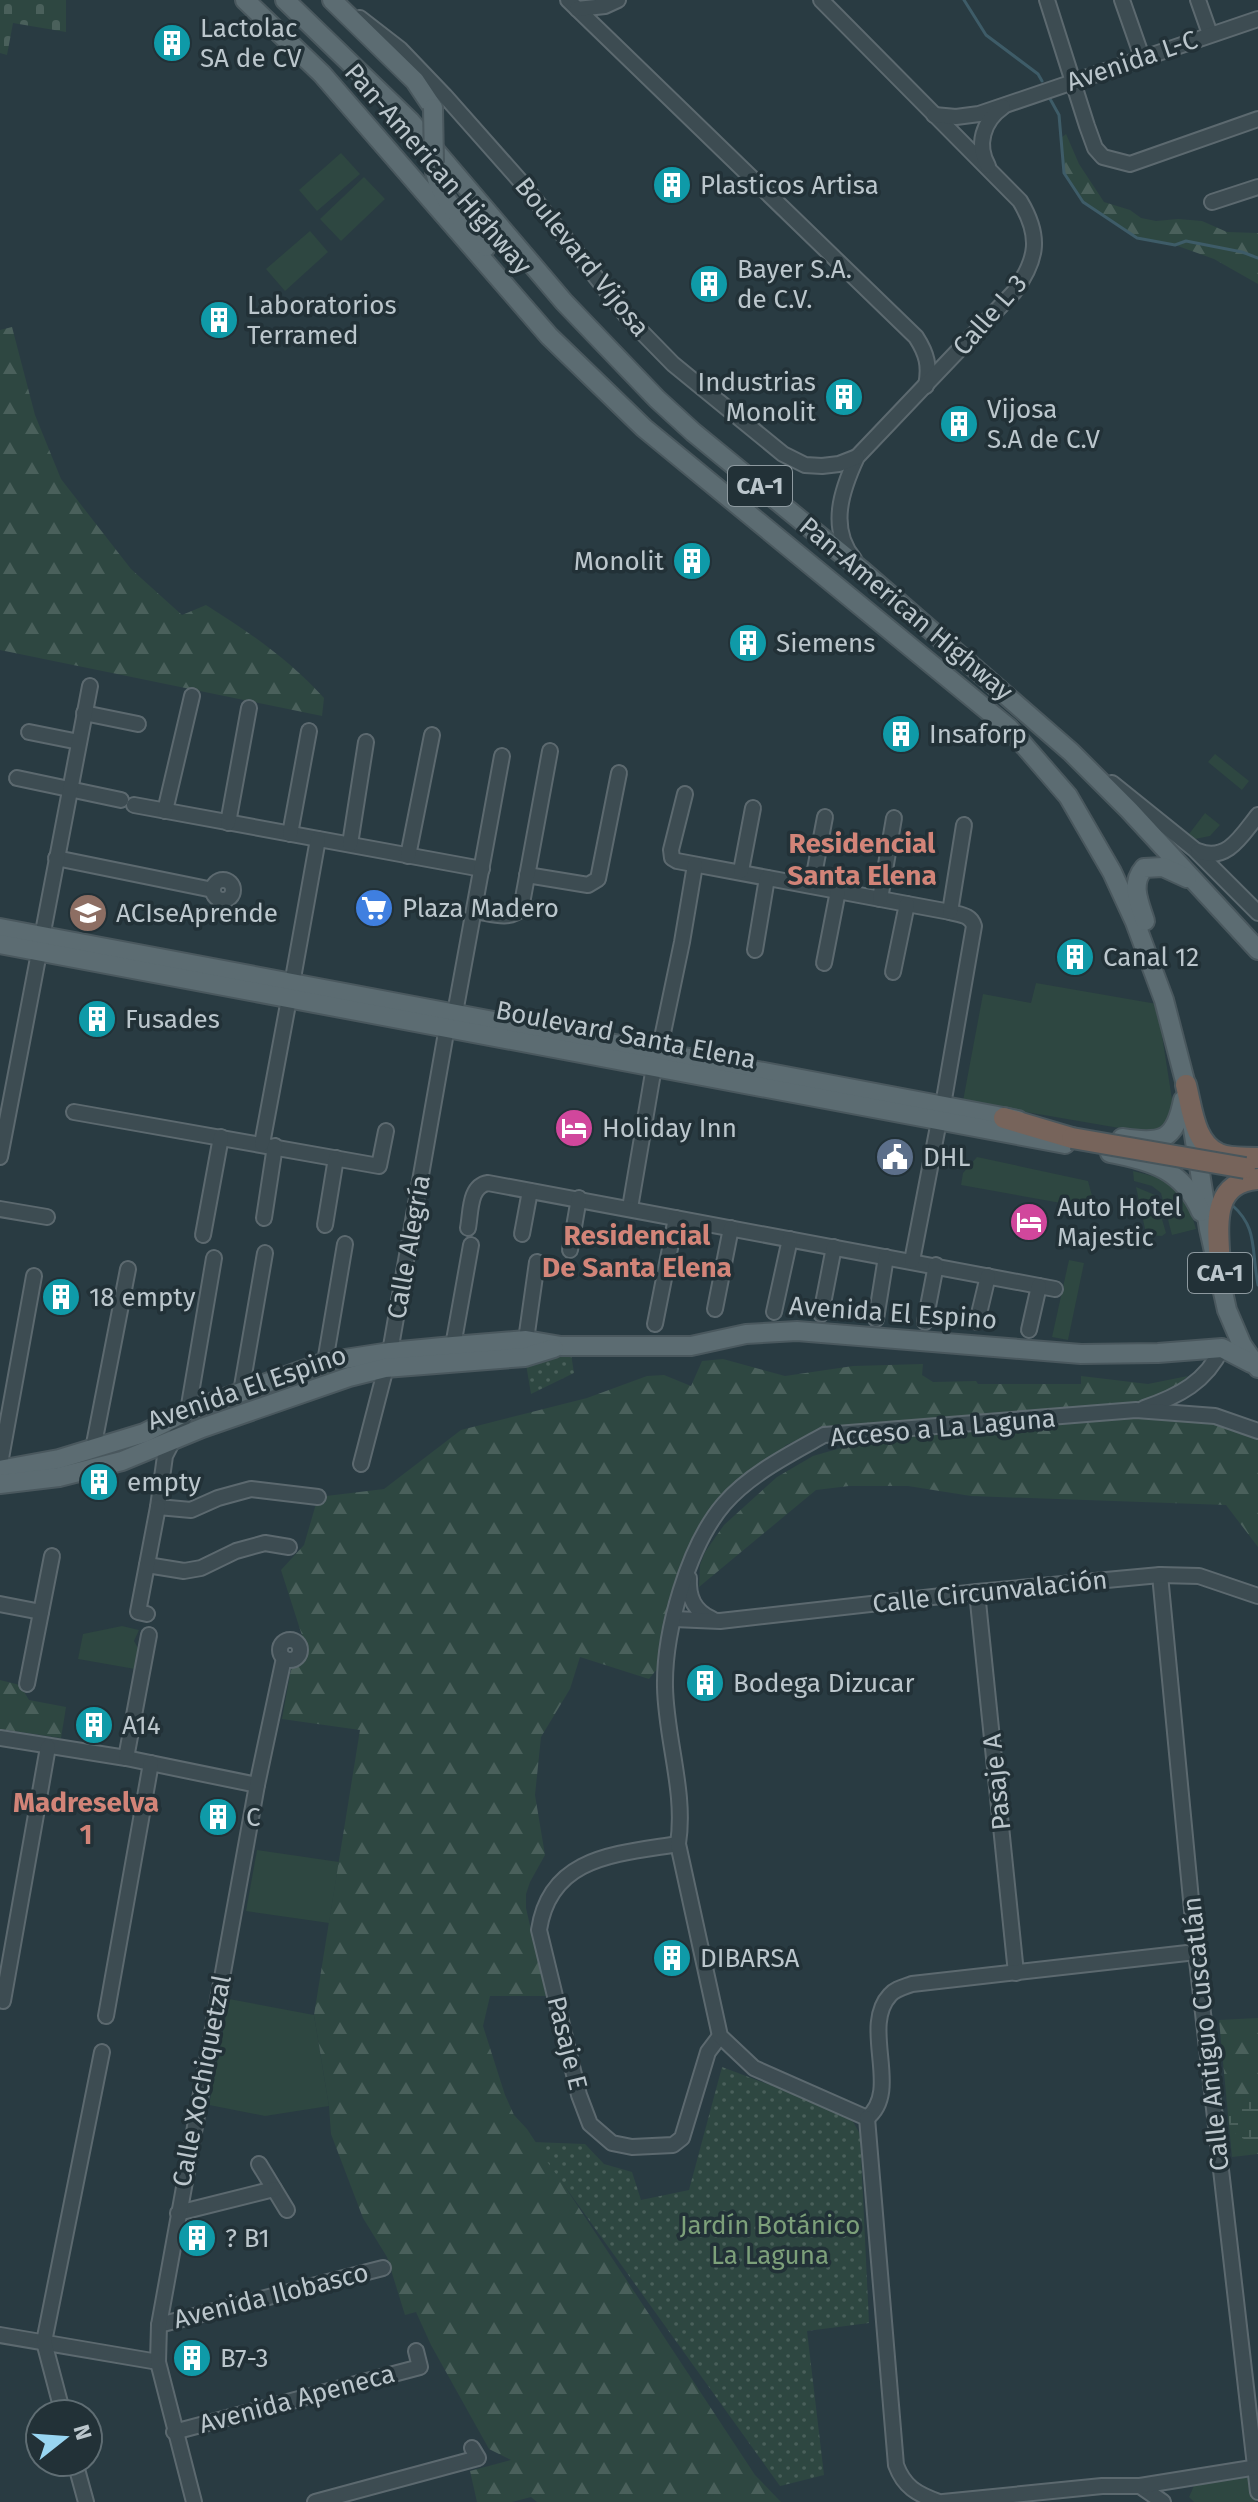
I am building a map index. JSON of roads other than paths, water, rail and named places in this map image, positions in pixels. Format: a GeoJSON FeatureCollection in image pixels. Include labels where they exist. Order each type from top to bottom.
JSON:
{"type":"FeatureCollection","features":[{"type":"Feature","properties":{"kind":"highway"},"geometry":{"type":"LineString","coordinates":[[1186,1085],[1198,1132],[1208,1147],[1221,1155],[1258,1158]]}},
{"type":"Feature","properties":{"kind":"highway"},"geometry":{"type":"LineString","coordinates":[[1004,1118],[1072,1138],[1258,1169]]}},
{"type":"Feature","properties":{"kind":"highway"},"geometry":{"type":"LineString","coordinates":[[1220,1273],[1221,1200],[1237,1184],[1258,1179]]}},
{"type":"Feature","properties":{"kind":"main road","name":"Pan-American Highway"},"geometry":{"type":"LineString","coordinates":[[245,0],[322,74],[549,336],[644,428],[1009,728],[1068,796],[1097,843],[1135,922],[1159,984],[1186,1085],[1209,1229],[1227,1310],[1242,1345],[1257,1366]]}},
{"type":"Feature","properties":{"kind":"main road","name":"Pan-American Highway"},"geometry":{"type":"LineString","coordinates":[[285,0],[411,122],[564,302],[647,389],[693,432],[864,572],[1071,752],[1258,950]]}},
{"type":"Feature","properties":{"kind":"main road"},"geometry":{"type":"LineString","coordinates":[[333,0],[425,93],[433,108],[434,178],[440,190],[516,285],[549,336]]}},
{"type":"Feature","properties":{"kind":"main road"},"geometry":{"type":"LineString","coordinates":[[1159,984],[1136,893],[1138,876],[1144,868],[1153,866],[1171,870],[1196,883]]}},
{"type":"Feature","properties":{"kind":"main road","name":"Boulevard Santa Elena"},"geometry":{"type":"LineString","coordinates":[[0,928],[39,943],[451,1020],[607,1058],[670,1059],[724,1065],[1119,1155],[1160,1167],[1183,1181],[1198,1203],[1209,1229]]}},
{"type":"Feature","properties":{"kind":"main road","name":"Boulevard Santa Elena"},"geometry":{"type":"LineString","coordinates":[[0,944],[39,943]]}},
{"type":"Feature","properties":{"kind":"main road","name":"Boulevard Santa Elena"},"geometry":{"type":"LineString","coordinates":[[291,992],[400,1019],[408,1015],[445,1021],[453,1017],[451,1020]]}},
{"type":"Feature","properties":{"kind":"main road","name":"Boulevard Santa Elena"},"geometry":{"type":"LineString","coordinates":[[451,1020],[501,1022],[657,1060],[941,1113],[1004,1118],[1126,1139],[1159,1139],[1177,1126],[1186,1085]]}},
{"type":"Feature","properties":{"kind":"main road"},"geometry":{"type":"LineString","coordinates":[[1227,1310],[1222,1348],[1257,1366]]}},
{"type":"Feature","properties":{"kind":"main road","name":"Avenida El Espino"},"geometry":{"type":"LineString","coordinates":[[0,1484],[59,1477],[122,1461],[388,1360],[453,1346],[526,1340],[561,1346],[691,1346],[746,1334],[785,1331],[1081,1354],[1222,1348]]}},
{"type":"Feature","properties":{"kind":"main road","name":"Avenida El Espino"},"geometry":{"type":"LineString","coordinates":[[0,1467],[59,1459],[144,1433],[188,1411],[325,1362],[525,1357],[561,1346]]}},
{"type":"Feature","properties":{"kind":"street","name":"Boulevard Vijosa"},"geometry":{"type":"LineString","coordinates":[[333,0],[400,49],[438,88],[522,183],[628,318],[673,364],[783,454],[805,465],[822,466],[857,457]]}},
{"type":"Feature","properties":{"kind":"street"},"geometry":{"type":"LineString","coordinates":[[573,5],[605,6],[618,0]]}},
{"type":"Feature","properties":{"kind":"street","name":"Calle L 3"},"geometry":{"type":"LineString","coordinates":[[821,0],[1020,201],[1033,224],[1029,272],[1014,292],[857,457],[844,483],[840,520],[845,544],[864,572]]}},
{"type":"Feature","properties":{"kind":"street"},"geometry":{"type":"LineString","coordinates":[[1047,0],[1095,148],[1103,157],[1130,164],[1258,119]]}},
{"type":"Feature","properties":{"kind":"street"},"geometry":{"type":"LineString","coordinates":[[1122,0],[1142,57]]}},
{"type":"Feature","properties":{"kind":"street"},"geometry":{"type":"LineString","coordinates":[[1198,0],[1210,34]]}},
{"type":"Feature","properties":{"kind":"street"},"geometry":{"type":"LineString","coordinates":[[573,5],[916,337],[926,353],[930,369],[926,386]]}},
{"type":"Feature","properties":{"kind":"street","name":"Avenida L-C"},"geometry":{"type":"LineString","coordinates":[[934,115],[956,117],[979,114],[1258,19]]}},
{"type":"Feature","properties":{"kind":"street"},"geometry":{"type":"LineString","coordinates":[[993,173],[981,149],[983,137],[986,125],[1006,105]]}},
{"type":"Feature","properties":{"kind":"street"},"geometry":{"type":"LineString","coordinates":[[1212,202],[1258,187]]}},
{"type":"Feature","properties":{"kind":"street"},"geometry":{"type":"LineString","coordinates":[[0,1157],[4,1111],[90,686]]}},
{"type":"Feature","properties":{"kind":"street"},"geometry":{"type":"LineString","coordinates":[[165,811],[192,696]]}},
{"type":"Feature","properties":{"kind":"street"},"geometry":{"type":"LineString","coordinates":[[228,823],[249,708]]}},
{"type":"Feature","properties":{"kind":"street"},"geometry":{"type":"LineString","coordinates":[[84,713],[138,724]]}},
{"type":"Feature","properties":{"kind":"street"},"geometry":{"type":"LineString","coordinates":[[290,834],[309,731]]}},
{"type":"Feature","properties":{"kind":"street"},"geometry":{"type":"LineString","coordinates":[[29,732],[79,742]]}},
{"type":"Feature","properties":{"kind":"street"},"geometry":{"type":"LineString","coordinates":[[408,856],[432,735]]}},
{"type":"Feature","properties":{"kind":"street"},"geometry":{"type":"LineString","coordinates":[[350,844],[366,742]]}},
{"type":"Feature","properties":{"kind":"street"},"geometry":{"type":"LineString","coordinates":[[475,911],[515,915],[521,909],[550,751]]}},
{"type":"Feature","properties":{"kind":"street"},"geometry":{"type":"LineString","coordinates":[[1071,752],[1194,849],[1258,913]]}},
{"type":"Feature","properties":{"kind":"street","name":"Calle Alegría"},"geometry":{"type":"LineString","coordinates":[[361,1464],[388,1360],[502,756]]}},
{"type":"Feature","properties":{"kind":"street"},"geometry":{"type":"LineString","coordinates":[[527,875],[588,885],[598,879],[619,773]]}},
{"type":"Feature","properties":{"kind":"street"},"geometry":{"type":"LineString","coordinates":[[17,778],[165,811],[482,869]]}},
{"type":"Feature","properties":{"kind":"street"},"geometry":{"type":"LineString","coordinates":[[685,794],[671,850],[672,858],[695,865],[741,871],[950,912],[967,916],[972,921],[974,926],[964,996],[912,1261]]}},
{"type":"Feature","properties":{"kind":"street"},"geometry":{"type":"LineString","coordinates":[[741,871],[753,808]]}},
{"type":"Feature","properties":{"kind":"street"},"geometry":{"type":"LineString","coordinates":[[1194,849],[1210,855],[1232,847],[1258,815]]}},
{"type":"Feature","properties":{"kind":"street"},"geometry":{"type":"LineString","coordinates":[[812,885],[825,817]]}},
{"type":"Feature","properties":{"kind":"street"},"geometry":{"type":"LineString","coordinates":[[880,899],[894,818]]}},
{"type":"Feature","properties":{"kind":"street"},"geometry":{"type":"LineString","coordinates":[[950,912],[964,825]]}},
{"type":"Feature","properties":{"kind":"street"},"geometry":{"type":"LineString","coordinates":[[264,1218],[269,1145],[291,992],[318,839]]}},
{"type":"Feature","properties":{"kind":"street"},"geometry":{"type":"LineString","coordinates":[[1232,847],[1229,870],[1234,889]]}},
{"type":"Feature","properties":{"kind":"street"},"geometry":{"type":"LineString","coordinates":[[56,858],[213,890]]}},
{"type":"Feature","properties":{"kind":"street"},"geometry":{"type":"LineString","coordinates":[[630,1208],[695,865]]}},
{"type":"Feature","properties":{"kind":"street"},"geometry":{"type":"LineString","coordinates":[[755,950],[767,878]]}},
{"type":"Feature","properties":{"kind":"street"},"geometry":{"type":"LineString","coordinates":[[824,963],[838,891]]}},
{"type":"Feature","properties":{"kind":"street"},"geometry":{"type":"LineString","coordinates":[[893,972],[907,904]]}},
{"type":"Feature","properties":{"kind":"street"},"geometry":{"type":"LineString","coordinates":[[74,1112],[379,1166],[386,1131]]}},
{"type":"Feature","properties":{"kind":"street"},"geometry":{"type":"LineString","coordinates":[[203,1235],[221,1137]]}},
{"type":"Feature","properties":{"kind":"street"},"geometry":{"type":"LineString","coordinates":[[325,1225],[336,1158]]}},
{"type":"Feature","properties":{"kind":"street"},"geometry":{"type":"LineString","coordinates":[[468,1228],[475,1190],[481,1184],[488,1183],[1055,1289]]}},
{"type":"Feature","properties":{"kind":"street"},"geometry":{"type":"LineString","coordinates":[[522,1234],[530,1191]]}},
{"type":"Feature","properties":{"kind":"street"},"geometry":{"type":"LineString","coordinates":[[570,1250],[579,1198]]}},
{"type":"Feature","properties":{"kind":"street"},"geometry":{"type":"LineString","coordinates":[[0,1209],[47,1217]]}},
{"type":"Feature","properties":{"kind":"street"},"geometry":{"type":"LineString","coordinates":[[655,1324],[676,1218]]}},
{"type":"Feature","properties":{"kind":"street"},"geometry":{"type":"LineString","coordinates":[[715,1309],[731,1228]]}},
{"type":"Feature","properties":{"kind":"street"},"geometry":{"type":"LineString","coordinates":[[774,1312],[790,1239]]}},
{"type":"Feature","properties":{"kind":"street"},"geometry":{"type":"LineString","coordinates":[[325,1362],[345,1244]]}},
{"type":"Feature","properties":{"kind":"street"},"geometry":{"type":"LineString","coordinates":[[453,1346],[471,1245]]}},
{"type":"Feature","properties":{"kind":"street"},"geometry":{"type":"LineString","coordinates":[[821,1314],[834,1247]]}},
{"type":"Feature","properties":{"kind":"street"},"geometry":{"type":"LineString","coordinates":[[241,1392],[265,1253]]}},
{"type":"Feature","properties":{"kind":"street"},"geometry":{"type":"LineString","coordinates":[[876,1319],[886,1257]]}},
{"type":"Feature","properties":{"kind":"street"},"geometry":{"type":"LineString","coordinates":[[143,1613],[147,1565],[165,1456],[188,1411],[214,1258]]}},
{"type":"Feature","properties":{"kind":"street"},"geometry":{"type":"LineString","coordinates":[[526,1340],[537,1262]]}},
{"type":"Feature","properties":{"kind":"street"},"geometry":{"type":"LineString","coordinates":[[925,1322],[936,1265]]}},
{"type":"Feature","properties":{"kind":"street"},"geometry":{"type":"LineString","coordinates":[[93,1449],[128,1269]]}},
{"type":"Feature","properties":{"kind":"street"},"geometry":{"type":"LineString","coordinates":[[0,1467],[34,1276]]}},
{"type":"Feature","properties":{"kind":"street"},"geometry":{"type":"LineString","coordinates":[[977,1322],[988,1276]]}},
{"type":"Feature","properties":{"kind":"street"},"geometry":{"type":"LineString","coordinates":[[1029,1330],[1039,1286]]}},
{"type":"Feature","properties":{"kind":"street"},"geometry":{"type":"LineString","coordinates":[[1136,1410],[1183,1393],[1196,1384],[1216,1361],[1222,1348]]}},
{"type":"Feature","properties":{"kind":"street","name":"Acceso a La Laguna"},"geometry":{"type":"LineString","coordinates":[[674,1619],[690,1565],[702,1538],[723,1505],[781,1459],[824,1435],[1136,1410],[1215,1416],[1258,1431]]}},
{"type":"Feature","properties":{"kind":"street"},"geometry":{"type":"LineString","coordinates":[[158,1507],[191,1510],[218,1498],[251,1489],[318,1497]]}},
{"type":"Feature","properties":{"kind":"street"},"geometry":{"type":"LineString","coordinates":[[147,1565],[184,1571],[201,1568],[236,1551],[265,1543],[289,1547]]}},
{"type":"Feature","properties":{"kind":"street"},"geometry":{"type":"LineString","coordinates":[[27,1684],[52,1556]]}},
{"type":"Feature","properties":{"kind":"street"},"geometry":{"type":"LineString","coordinates":[[690,1565],[688,1584],[692,1602],[701,1613],[720,1621]]}},
{"type":"Feature","properties":{"kind":"street","name":"Calle Circunvalación"},"geometry":{"type":"LineString","coordinates":[[674,1619],[720,1621],[1160,1575],[1199,1576],[1258,1596]]}},
{"type":"Feature","properties":{"kind":"street","name":"Calle Antiguo Cuscatlán"},"geometry":{"type":"LineString","coordinates":[[1160,1575],[1196,1952],[1258,2492]]}},
{"type":"Feature","properties":{"kind":"street","name":"Pasaje A"},"geometry":{"type":"LineString","coordinates":[[977,1592],[1016,1973]]}},
{"type":"Feature","properties":{"kind":"street"},"geometry":{"type":"LineString","coordinates":[[0,1604],[41,1612]]}},
{"type":"Feature","properties":{"kind":"street"},"geometry":{"type":"LineString","coordinates":[[674,1619],[665,1686],[682,1817],[678,1844],[720,2036],[754,2068],[867,2118]]}},
{"type":"Feature","properties":{"kind":"street"},"geometry":{"type":"LineString","coordinates":[[126,1758],[149,1635]]}},
{"type":"Feature","properties":{"kind":"street","name":"Calle Xochiquetzal"},"geometry":{"type":"LineString","coordinates":[[194,2502],[158,2362],[159,2325],[257,1785],[284,1658]]}},
{"type":"Feature","properties":{"kind":"street"},"geometry":{"type":"LineString","coordinates":[[0,1738],[126,1758],[257,1785]]}},
{"type":"Feature","properties":{"kind":"street"},"geometry":{"type":"LineString","coordinates":[[3,2001],[48,1747]]}},
{"type":"Feature","properties":{"kind":"street"},"geometry":{"type":"LineString","coordinates":[[106,2016],[151,1763]]}},
{"type":"Feature","properties":{"kind":"street","name":"Pasaje E"},"geometry":{"type":"LineString","coordinates":[[678,1844],[579,1867],[562,1879],[542,1909],[539,1930],[579,2095],[590,2124],[612,2143],[652,2148],[673,2145],[682,2138],[708,2052],[720,2036]]}},
{"type":"Feature","properties":{"kind":"street"},"geometry":{"type":"LineString","coordinates":[[867,2118],[877,2111],[882,2096],[879,2035],[881,2014],[888,1996],[912,1984],[1196,1952]]}},
{"type":"Feature","properties":{"kind":"street"},"geometry":{"type":"LineString","coordinates":[[59,2398],[44,2342],[102,2052]]}},
{"type":"Feature","properties":{"kind":"street"},"geometry":{"type":"LineString","coordinates":[[867,2118],[896,2465],[902,2481],[917,2494],[941,2502],[1102,2486],[1140,2486],[1256,2467]]}},
{"type":"Feature","properties":{"kind":"street"},"geometry":{"type":"LineString","coordinates":[[259,2164],[287,2210]]}},
{"type":"Feature","properties":{"kind":"street"},"geometry":{"type":"LineString","coordinates":[[178,2213],[274,2189]]}},
{"type":"Feature","properties":{"kind":"street","name":"Avenida Ilobasco"},"geometry":{"type":"LineString","coordinates":[[159,2325],[373,2266]]}},
{"type":"Feature","properties":{"kind":"street"},"geometry":{"type":"LineString","coordinates":[[0,2335],[158,2362]]}},
{"type":"Feature","properties":{"kind":"street","name":"Avenida Apeneca"},"geometry":{"type":"LineString","coordinates":[[174,2432],[420,2367],[416,2351]]}},
{"type":"Feature","properties":{"kind":"street"},"geometry":{"type":"LineString","coordinates":[[315,2502],[475,2453]]}},
{"type":"Feature","properties":{"kind":"street"},"geometry":{"type":"LineString","coordinates":[[79,2478],[86,2502]]}},
{"type":"Feature","properties":{"kind":"street"},"geometry":{"type":"LineString","coordinates":[[1140,2486],[1163,2502]]}},
{"type":"Feature","properties":{"kind":"waterway"},"geometry":{"type":"LineString","coordinates":[[964,0],[986,35],[1038,74],[1042,81]]}},
{"type":"Feature","properties":{"kind":"waterway"},"geometry":{"type":"LineString","coordinates":[[1049,97],[1059,115],[1064,173],[1083,202],[1137,238],[1175,245],[1186,241],[1258,258]]}},
{"type":"Feature","properties":{"kind":"waterway"},"geometry":{"type":"LineString","coordinates":[[1232,1205],[1250,1231],[1258,1285]]}},
{"type":"Feature","properties":{"kind":"place","name":"Lactolac SA de CV"},"geometry":{"type":"Point","coordinates":[172,43]}},
{"type":"Feature","properties":{"kind":"place","name":"Plasticos Artisa"},"geometry":{"type":"Point","coordinates":[672,185]}},
{"type":"Feature","properties":{"kind":"place","name":"Bayer S.A. de C.V."},"geometry":{"type":"Point","coordinates":[709,284]}},
{"type":"Feature","properties":{"kind":"place","name":"Laboratorios Terramed"},"geometry":{"type":"Point","coordinates":[219,320]}},
{"type":"Feature","properties":{"kind":"place","name":"Industrias Monolit"},"geometry":{"type":"Point","coordinates":[844,397]}},
{"type":"Feature","properties":{"kind":"place","name":"Vijosa S.A de C.V"},"geometry":{"type":"Point","coordinates":[959,424]}},
{"type":"Feature","properties":{"kind":"place","name":"Monolit"},"geometry":{"type":"Point","coordinates":[692,561]}},
{"type":"Feature","properties":{"kind":"place","name":"Siemens"},"geometry":{"type":"Point","coordinates":[748,643]}},
{"type":"Feature","properties":{"kind":"place","name":"Insaforp"},"geometry":{"type":"Point","coordinates":[901,734]}},
{"type":"Feature","properties":{"kind":"place","name":"Plaza Madero"},"geometry":{"type":"Point","coordinates":[374,908]}},
{"type":"Feature","properties":{"kind":"place","name":"ACIseAprende"},"geometry":{"type":"Point","coordinates":[88,913]}},
{"type":"Feature","properties":{"kind":"place","name":"Canal 12"},"geometry":{"type":"Point","coordinates":[1075,957]}},
{"type":"Feature","properties":{"kind":"place","name":"Fusades"},"geometry":{"type":"Point","coordinates":[97,1019]}},
{"type":"Feature","properties":{"kind":"place","name":"Holiday Inn"},"geometry":{"type":"Point","coordinates":[574,1128]}},
{"type":"Feature","properties":{"kind":"place","name":"DHL"},"geometry":{"type":"Point","coordinates":[895,1157]}},
{"type":"Feature","properties":{"kind":"place","name":"Auto Hotel Majestic"},"geometry":{"type":"Point","coordinates":[1029,1222]}},
{"type":"Feature","properties":{"kind":"place","name":"18 empty"},"geometry":{"type":"Point","coordinates":[61,1297]}},
{"type":"Feature","properties":{"kind":"place","name":"empty"},"geometry":{"type":"Point","coordinates":[99,1482]}},
{"type":"Feature","properties":{"kind":"place","name":"Bodega Dizucar"},"geometry":{"type":"Point","coordinates":[705,1683]}},
{"type":"Feature","properties":{"kind":"place","name":"A14"},"geometry":{"type":"Point","coordinates":[94,1725]}},
{"type":"Feature","properties":{"kind":"place","name":"C"},"geometry":{"type":"Point","coordinates":[218,1817]}},
{"type":"Feature","properties":{"kind":"place","name":"DIBARSA"},"geometry":{"type":"Point","coordinates":[672,1958]}},
{"type":"Feature","properties":{"kind":"place","name":"? B1"},"geometry":{"type":"Point","coordinates":[197,2238]}},
{"type":"Feature","properties":{"kind":"place","name":"B7-3"},"geometry":{"type":"Point","coordinates":[192,2358]}},
{"type":"Feature","properties":{"kind":"district","name":"Residencial Santa Elena"},"geometry":{"type":"Point","coordinates":[862,859]}},
{"type":"Feature","properties":{"kind":"district","name":"Residencial De Santa Elena"},"geometry":{"type":"Point","coordinates":[637,1251]}},
{"type":"Feature","properties":{"kind":"district","name":"Madreselva 1"},"geometry":{"type":"Point","coordinates":[86,1818]}},
{"type":"Feature","properties":{"kind":"park label","name":"Jardín Botánico La Laguna"},"geometry":{"type":"Point","coordinates":[770,2240]}}]}
